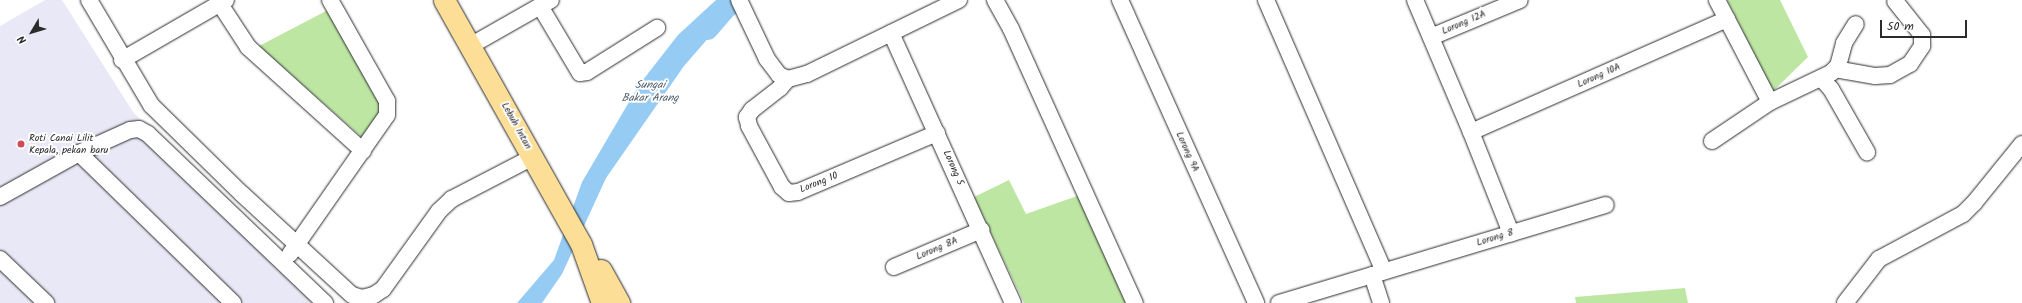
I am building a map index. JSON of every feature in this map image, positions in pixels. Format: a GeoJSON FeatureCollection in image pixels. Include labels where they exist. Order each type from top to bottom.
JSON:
{"type":"FeatureCollection","features":[{"type":"Feature","properties":{"kind":"main road","name":"Lebuh Intan"},"geometry":{"type":"LineString","coordinates":[[444,0],[584,249],[602,303]]}},
{"type":"Feature","properties":{"kind":"main road","name":"Lebuh Intan"},"geometry":{"type":"LineString","coordinates":[[584,249],[598,266],[619,303]]}},
{"type":"Feature","properties":{"kind":"street"},"geometry":{"type":"LineString","coordinates":[[89,0],[122,60],[151,105],[297,246],[352,295],[362,298],[374,295],[384,289],[445,204],[533,157]]}},
{"type":"Feature","properties":{"kind":"street"},"geometry":{"type":"LineString","coordinates":[[283,263],[297,246],[387,115],[387,101],[330,0]]}},
{"type":"Feature","properties":{"kind":"street"},"geometry":{"type":"LineString","coordinates":[[741,4],[767,59],[779,75],[788,78],[807,74],[959,0]]}},
{"type":"Feature","properties":{"kind":"street"},"geometry":{"type":"LineString","coordinates":[[995,0],[1012,29],[1135,303]]}},
{"type":"Feature","properties":{"kind":"street","name":"Lorong 9A"},"geometry":{"type":"LineString","coordinates":[[1120,0],[1256,303]]}},
{"type":"Feature","properties":{"kind":"street"},"geometry":{"type":"LineString","coordinates":[[1266,0],[1378,273],[1382,303]]}},
{"type":"Feature","properties":{"kind":"street"},"geometry":{"type":"LineString","coordinates":[[1415,0],[1471,132],[1511,234]]}},
{"type":"Feature","properties":{"kind":"street","name":"Lorong 12A"},"geometry":{"type":"LineString","coordinates":[[1431,37],[1520,0]]}},
{"type":"Feature","properties":{"kind":"street"},"geometry":{"type":"LineString","coordinates":[[1717,0],[1770,102]]}},
{"type":"Feature","properties":{"kind":"street"},"geometry":{"type":"LineString","coordinates":[[1835,69],[1875,76],[1890,75],[1910,64],[1922,46],[1922,35],[1895,1]]}},
{"type":"Feature","properties":{"kind":"street"},"geometry":{"type":"LineString","coordinates":[[122,60],[223,2],[248,47],[363,151]]}},
{"type":"Feature","properties":{"kind":"street"},"geometry":{"type":"LineString","coordinates":[[470,46],[548,2],[580,73],[587,72],[657,28]]}},
{"type":"Feature","properties":{"kind":"street","name":"Lorong 10A"},"geometry":{"type":"LineString","coordinates":[[1471,132],[1727,19]]}},
{"type":"Feature","properties":{"kind":"street"},"geometry":{"type":"LineString","coordinates":[[1712,141],[1770,102],[1822,78],[1835,69],[1844,44],[1856,24]]}},
{"type":"Feature","properties":{"kind":"street","name":"Lorong 5"},"geometry":{"type":"LineString","coordinates":[[891,33],[1013,303]]}},
{"type":"Feature","properties":{"kind":"street","name":"Lorong 10"},"geometry":{"type":"LineString","coordinates":[[788,78],[780,88],[752,110],[747,117],[749,126],[782,187],[789,193],[798,192],[937,133]]}},
{"type":"Feature","properties":{"kind":"street"},"geometry":{"type":"LineString","coordinates":[[1822,78],[1831,89],[1867,152]]}},
{"type":"Feature","properties":{"kind":"street"},"geometry":{"type":"LineString","coordinates":[[0,197],[79,153],[130,130],[139,129],[144,131],[325,303]]}},
{"type":"Feature","properties":{"kind":"street"},"geometry":{"type":"LineString","coordinates":[[1845,303],[1879,259],[1963,214],[1974,204],[2022,144]]}},
{"type":"Feature","properties":{"kind":"street"},"geometry":{"type":"LineString","coordinates":[[79,153],[233,303]]}},
{"type":"Feature","properties":{"kind":"street","name":"Lorong 8"},"geometry":{"type":"LineString","coordinates":[[1279,303],[1304,299],[1378,273],[1606,205]]}},
{"type":"Feature","properties":{"kind":"street","name":"Lorong 8A"},"geometry":{"type":"LineString","coordinates":[[894,267],[981,230]]}},
{"type":"Feature","properties":{"kind":"street"},"geometry":{"type":"LineString","coordinates":[[0,260],[46,303]]}},
{"type":"Feature","properties":{"kind":"shaded area"},"geometry":{"type":"Polygon","coordinates":[[[45,0],[62,0],[133,112],[328,303],[0,303],[0,26],[45,0]]]}},
{"type":"Feature","properties":{"kind":"green space"},"geometry":{"type":"Polygon","coordinates":[[[1727,0],[1780,0],[1808,57],[1773,91],[1727,0]]]}},
{"type":"Feature","properties":{"kind":"green space"},"geometry":{"type":"Polygon","coordinates":[[[328,10],[380,99],[381,116],[364,139],[259,46],[328,10]]]}},
{"type":"Feature","properties":{"kind":"green space"},"geometry":{"type":"Polygon","coordinates":[[[1009,180],[1026,214],[1080,195],[1131,303],[1024,303],[974,197],[1009,180]]]}},
{"type":"Feature","properties":{"kind":"green space"},"geometry":{"type":"Polygon","coordinates":[[[1685,288],[1688,303],[1576,303],[1575,297],[1685,288]]]}},
{"type":"Feature","properties":{"kind":"water","name":"Sungai Bakar Arang"},"geometry":{"type":"Polygon","coordinates":[[[716,0],[721,0],[730,13],[684,66],[606,178],[562,274],[542,303],[517,303],[554,260],[582,182],[639,85],[678,35],[716,0]]]}},
{"type":"Feature","properties":{"kind":"waterway","name":"Sungai Bakar Arang"},"geometry":{"type":"LineString","coordinates":[[707,29],[726,7],[736,0]]}},
{"type":"Feature","properties":{"kind":"place","name":"Roti Canai Lilit Kepala, pekan baru"},"geometry":{"type":"Point","coordinates":[21,144]}}]}
